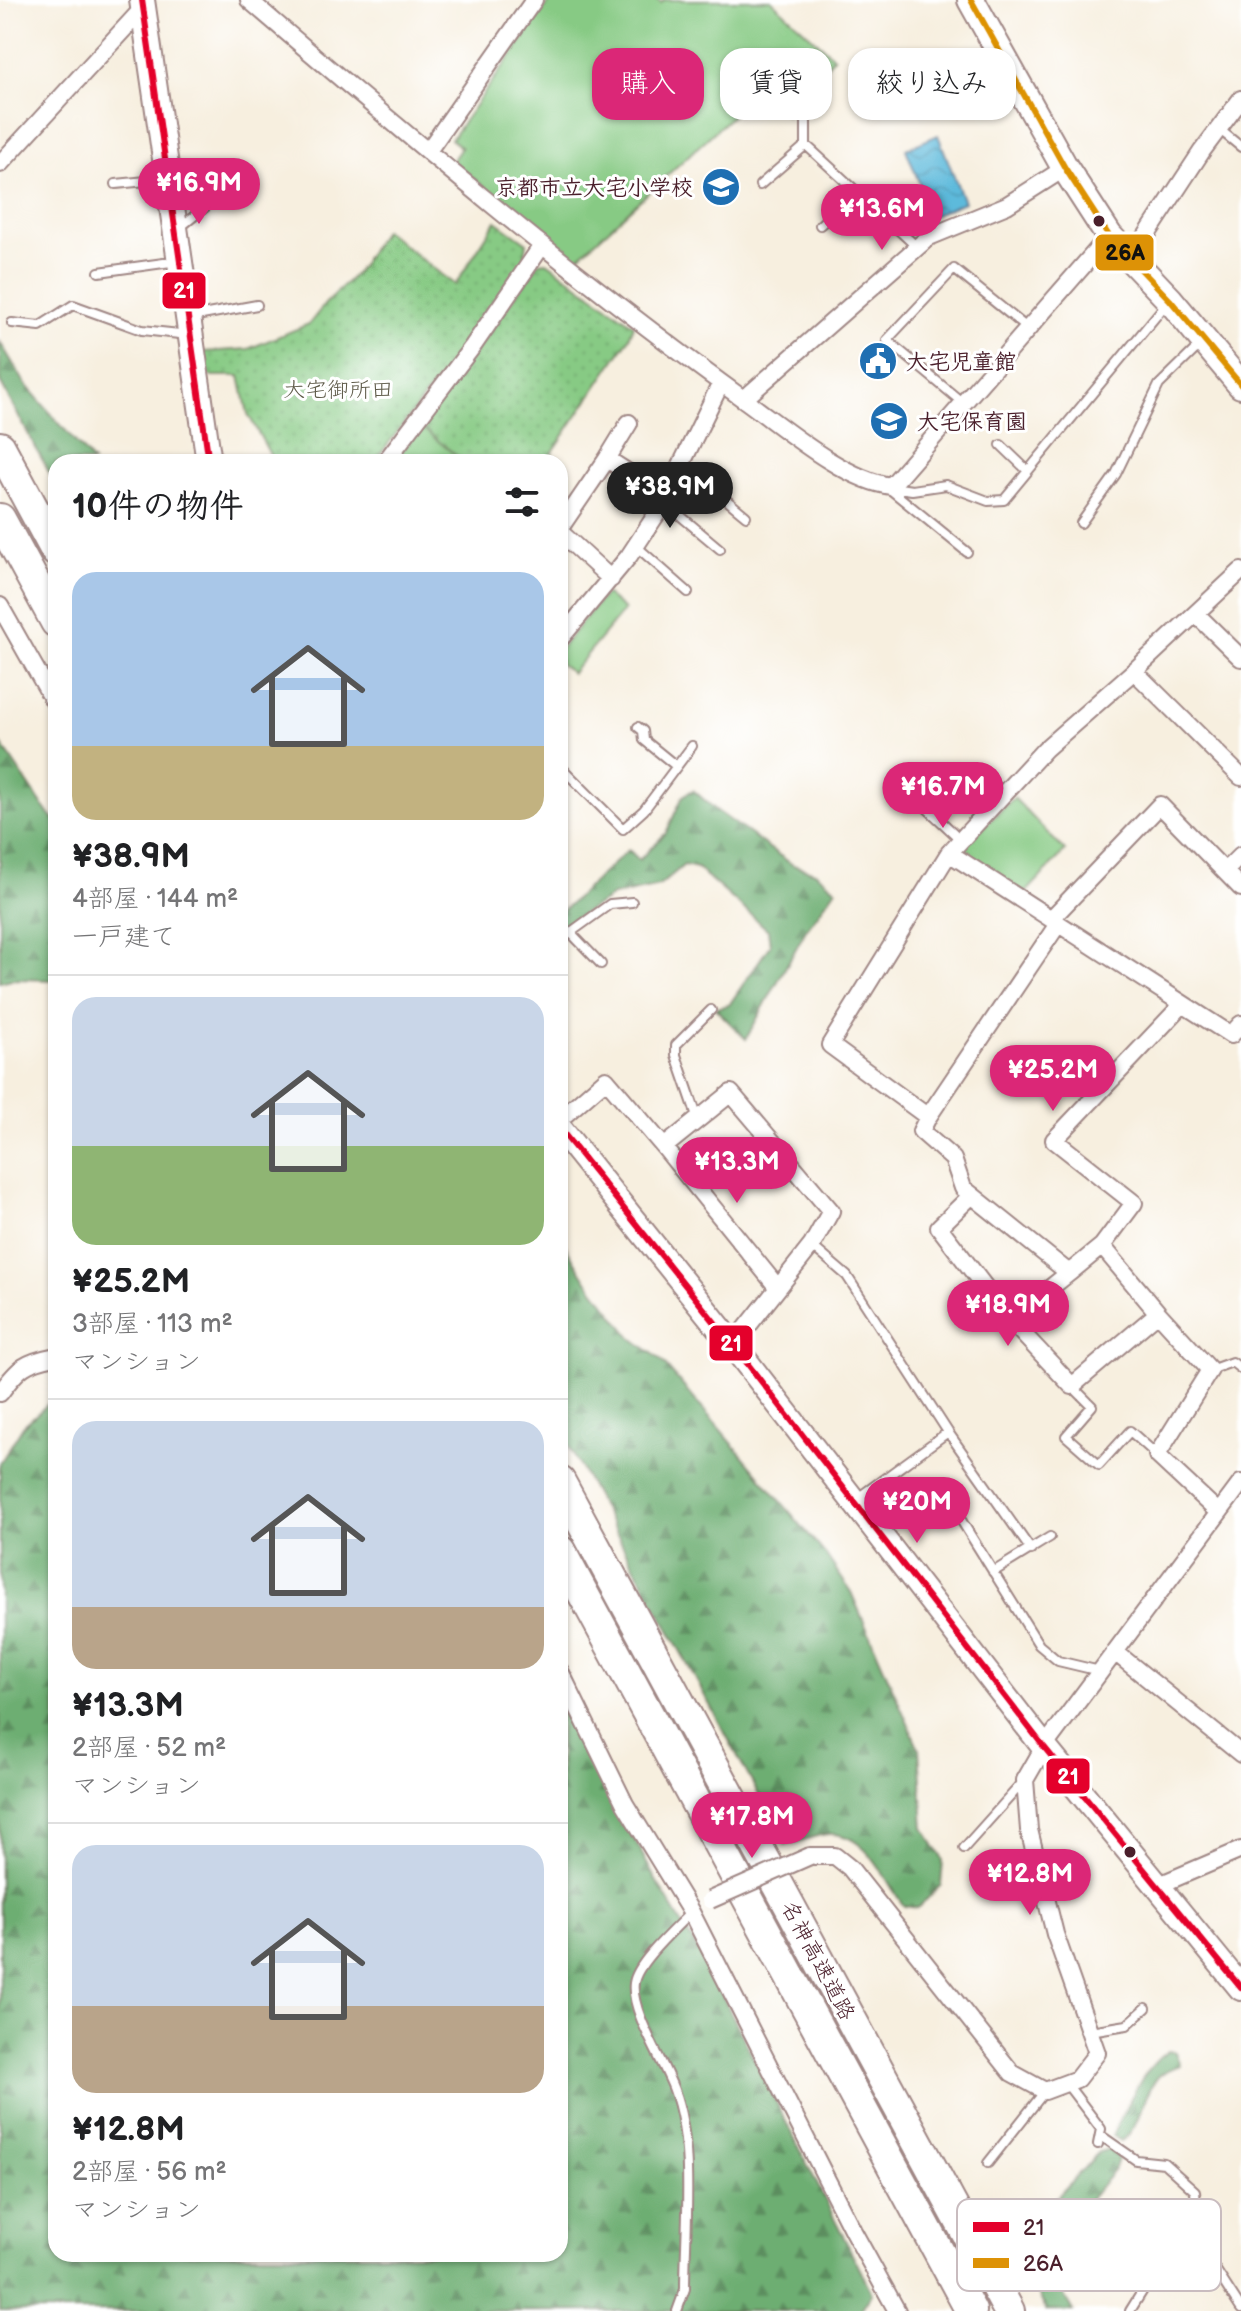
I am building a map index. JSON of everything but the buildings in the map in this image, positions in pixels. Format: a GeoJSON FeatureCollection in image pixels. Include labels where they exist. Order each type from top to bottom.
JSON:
{"type":"FeatureCollection","features":[{"type":"Feature","properties":{"kind":"highway"},"geometry":{"type":"LineString","coordinates":[[0,447],[48,536]]}},
{"type":"Feature","properties":{"kind":"highway"},"geometry":{"type":"LineString","coordinates":[[0,519],[48,607]]}},
{"type":"Feature","properties":{"kind":"highway","name":"名神高速道路"},"geometry":{"type":"LineString","coordinates":[[568,1497],[957,2215]]}},
{"type":"Feature","properties":{"kind":"highway","name":"名神高速道路"},"geometry":{"type":"LineString","coordinates":[[568,1566],[957,2285]]}},
{"type":"Feature","properties":{"kind":"highway","name":"名神高速道路"},"geometry":{"type":"LineString","coordinates":[[960,2291],[971,2311]]}},
{"type":"Feature","properties":{"kind":"highway","name":"名神高速道路"},"geometry":{"type":"LineString","coordinates":[[998,2291],[1009,2311]]}},
{"type":"Feature","properties":{"kind":"main road"},"geometry":{"type":"LineString","coordinates":[[971,0],[1065,168],[1109,236],[1170,300],[1241,385]]}},
{"type":"Feature","properties":{"kind":"street"},"geometry":{"type":"LineString","coordinates":[[249,0],[541,247],[814,450],[871,483],[888,486],[1109,236]]}},
{"type":"Feature","properties":{"kind":"street"},"geometry":{"type":"LineString","coordinates":[[428,151],[534,0]]}},
{"type":"Feature","properties":{"kind":"street"},"geometry":{"type":"LineString","coordinates":[[0,164],[145,3]]}},
{"type":"Feature","properties":{"kind":"street"},"geometry":{"type":"LineString","coordinates":[[145,3],[208,454]]}},
{"type":"Feature","properties":{"kind":"street"},"geometry":{"type":"LineString","coordinates":[[1131,259],[1241,99]]}},
{"type":"Feature","properties":{"kind":"street"},"geometry":{"type":"LineString","coordinates":[[744,399],[929,237],[1007,205],[1065,168]]}},
{"type":"Feature","properties":{"kind":"street"},"geometry":{"type":"LineString","coordinates":[[391,454],[473,346],[541,247]]}},
{"type":"Feature","properties":{"kind":"street"},"geometry":{"type":"LineString","coordinates":[[568,630],[636,546],[665,499],[721,383]]}},
{"type":"Feature","properties":{"kind":"street"},"geometry":{"type":"LineString","coordinates":[[568,518],[629,423]]}},
{"type":"Feature","properties":{"kind":"street"},"geometry":{"type":"LineString","coordinates":[[607,459],[665,499]]}},
{"type":"Feature","properties":{"kind":"street"},"geometry":{"type":"LineString","coordinates":[[568,538],[611,579]]}},
{"type":"Feature","properties":{"kind":"street"},"geometry":{"type":"LineString","coordinates":[[928,1117],[830,1045],[949,853],[1045,749],[1241,571]]}},
{"type":"Feature","properties":{"kind":"street"},"geometry":{"type":"LineString","coordinates":[[0,606],[48,691]]}},
{"type":"Feature","properties":{"kind":"street"},"geometry":{"type":"LineString","coordinates":[[1196,614],[1241,658]]}},
{"type":"Feature","properties":{"kind":"street"},"geometry":{"type":"LineString","coordinates":[[1134,671],[1241,777]]}},
{"type":"Feature","properties":{"kind":"street"},"geometry":{"type":"LineString","coordinates":[[1069,1273],[963,1188],[953,1159],[921,1131],[1054,921],[1160,805],[1241,888]]}},
{"type":"Feature","properties":{"kind":"street"},"geometry":{"type":"LineString","coordinates":[[949,853],[1183,1004],[1238,1034]]}},
{"type":"Feature","properties":{"kind":"street"},"geometry":{"type":"LineString","coordinates":[[1225,871],[1241,855]]}},
{"type":"Feature","properties":{"kind":"street"},"geometry":{"type":"LineString","coordinates":[[1010,1320],[1102,1246],[1134,1203],[1054,1140],[1183,1004]]}},
{"type":"Feature","properties":{"kind":"street"},"geometry":{"type":"LineString","coordinates":[[568,1112],[606,1079],[778,1288]]}},
{"type":"Feature","properties":{"kind":"street"},"geometry":{"type":"LineString","coordinates":[[664,1147],[731,1093],[831,1211],[812,1245],[733,1345]]}},
{"type":"Feature","properties":{"kind":"street"},"geometry":{"type":"LineString","coordinates":[[568,1139],[733,1345],[1044,1747],[1241,1988]]}},
{"type":"Feature","properties":{"kind":"street"},"geometry":{"type":"LineString","coordinates":[[972,1195],[939,1227],[1010,1320],[1072,1386],[1158,1313]]}},
{"type":"Feature","properties":{"kind":"street"},"geometry":{"type":"LineString","coordinates":[[1102,1246],[1210,1370],[1157,1455],[1218,1512]]}},
{"type":"Feature","properties":{"kind":"street"},"geometry":{"type":"LineString","coordinates":[[0,1393],[17,1370],[36,1359],[48,1359]]}},
{"type":"Feature","properties":{"kind":"street"},"geometry":{"type":"LineString","coordinates":[[691,1912],[710,1900],[810,1856],[835,1856],[850,1868],[1012,2073],[1045,2091],[1077,2079],[1097,2053],[1055,1934],[1029,1830],[1025,1780],[1044,1747],[1241,1483]]}},
{"type":"Feature","properties":{"kind":"street"},"geometry":{"type":"LineString","coordinates":[[1115,1652],[1241,1754]]}},
{"type":"Feature","properties":{"kind":"street"},"geometry":{"type":"LineString","coordinates":[[568,1687],[625,1804],[691,1912],[897,2311]]}},
{"type":"Feature","properties":{"kind":"street"},"geometry":{"type":"LineString","coordinates":[[1159,1885],[1241,1850]]}},
{"type":"Feature","properties":{"kind":"lane"},"geometry":{"type":"LineString","coordinates":[[806,120],[806,145],[917,248]]}},
{"type":"Feature","properties":{"kind":"lane"},"geometry":{"type":"LineString","coordinates":[[1219,129],[1241,147]]}},
{"type":"Feature","properties":{"kind":"lane"},"geometry":{"type":"LineString","coordinates":[[760,185],[806,145]]}},
{"type":"Feature","properties":{"kind":"lane"},"geometry":{"type":"LineString","coordinates":[[116,184],[168,179]]}},
{"type":"Feature","properties":{"kind":"lane"},"geometry":{"type":"LineString","coordinates":[[175,232],[234,184]]}},
{"type":"Feature","properties":{"kind":"lane"},"geometry":{"type":"LineString","coordinates":[[820,225],[857,192]]}},
{"type":"Feature","properties":{"kind":"lane"},"geometry":{"type":"LineString","coordinates":[[99,272],[179,261]]}},
{"type":"Feature","properties":{"kind":"lane"},"geometry":{"type":"LineString","coordinates":[[963,403],[887,340],[954,269],[1027,328]]}},
{"type":"Feature","properties":{"kind":"lane"},"geometry":{"type":"LineString","coordinates":[[888,486],[912,490],[946,485],[988,501],[1003,501],[1170,300]]}},
{"type":"Feature","properties":{"kind":"lane"},"geometry":{"type":"LineString","coordinates":[[12,323],[40,326],[73,305],[142,330],[188,326],[257,305]]}},
{"type":"Feature","properties":{"kind":"lane"},"geometry":{"type":"LineString","coordinates":[[1081,523],[1116,474],[1159,385],[1204,341]]}},
{"type":"Feature","properties":{"kind":"lane"},"geometry":{"type":"LineString","coordinates":[[1001,445],[1028,471]]}},
{"type":"Feature","properties":{"kind":"lane"},"geometry":{"type":"LineString","coordinates":[[682,463],[746,516]]}},
{"type":"Feature","properties":{"kind":"lane"},"geometry":{"type":"LineString","coordinates":[[888,486],[967,552]]}},
{"type":"Feature","properties":{"kind":"lane"},"geometry":{"type":"LineString","coordinates":[[665,499],[720,549]]}},
{"type":"Feature","properties":{"kind":"lane"},"geometry":{"type":"LineString","coordinates":[[636,546],[688,592]]}},
{"type":"Feature","properties":{"kind":"lane"},"geometry":{"type":"LineString","coordinates":[[638,727],[643,731],[644,740],[676,766]]}},
{"type":"Feature","properties":{"kind":"lane"},"geometry":{"type":"LineString","coordinates":[[568,774],[623,829],[644,810],[692,746]]}},
{"type":"Feature","properties":{"kind":"lane"},"geometry":{"type":"LineString","coordinates":[[898,781],[961,840]]}},
{"type":"Feature","properties":{"kind":"lane"},"geometry":{"type":"LineString","coordinates":[[601,964],[570,932],[610,904],[632,902]]}},
{"type":"Feature","properties":{"kind":"lane"},"geometry":{"type":"LineString","coordinates":[[698,1119],[676,1055],[676,1045],[711,1010]]}},
{"type":"Feature","properties":{"kind":"lane"},"geometry":{"type":"LineString","coordinates":[[812,1245],[847,1276],[948,1432],[1031,1550]]}},
{"type":"Feature","properties":{"kind":"lane"},"geometry":{"type":"LineString","coordinates":[[1210,1370],[1232,1362],[1241,1369]]}},
{"type":"Feature","properties":{"kind":"lane"},"geometry":{"type":"LineString","coordinates":[[1072,1386],[1092,1406],[1066,1436],[1099,1465],[1130,1431],[1157,1455]]}},
{"type":"Feature","properties":{"kind":"lane"},"geometry":{"type":"LineString","coordinates":[[853,1502],[948,1432]]}},
{"type":"Feature","properties":{"kind":"lane"},"geometry":{"type":"LineString","coordinates":[[961,1520],[1039,1645],[1058,1661],[1101,1671]]}},
{"type":"Feature","properties":{"kind":"lane"},"geometry":{"type":"LineString","coordinates":[[993,1572],[1050,1537]]}},
{"type":"Feature","properties":{"kind":"lane"},"geometry":{"type":"LineString","coordinates":[[964,1848],[1025,1780]]}},
{"type":"Feature","properties":{"kind":"lane"},"geometry":{"type":"LineString","coordinates":[[677,2311],[685,2289],[686,2140],[675,2091],[634,2000],[634,1980],[641,1967],[691,1912]]}},
{"type":"Feature","properties":{"kind":"lane"},"geometry":{"type":"LineString","coordinates":[[1087,2031],[1127,2025],[1146,2008]]}},
{"type":"Feature","properties":{"kind":"lane"},"geometry":{"type":"LineString","coordinates":[[1066,2083],[1101,2129],[1099,2139],[1136,2160],[1164,2163],[1195,2191],[1196,2199]]}},
{"type":"Feature","properties":{"kind":"lane"},"geometry":{"type":"LineString","coordinates":[[988,2163],[1045,2091]]}},
{"type":"Feature","properties":{"kind":"lane"},"geometry":{"type":"LineString","coordinates":[[1221,2278],[1241,2309]]}},
{"type":"Feature","properties":{"kind":"lane"},"geometry":{"type":"LineString","coordinates":[[1130,2311],[1142,2291]]}},
{"type":"Feature","properties":{"kind":"green space"},"geometry":{"type":"Polygon","coordinates":[[[551,0],[657,0],[661,3],[664,0],[771,0],[824,48],[720,48],[720,120],[727,120],[575,260],[452,161],[461,148],[451,139],[551,0]]]}},
{"type":"Feature","properties":{"kind":"green space","name":"大宅御所田"},"geometry":{"type":"Polygon","coordinates":[[[496,221],[527,243],[525,259],[486,317],[380,454],[270,454],[248,414],[240,376],[206,376],[204,352],[248,349],[309,324],[356,273],[384,230],[455,285],[496,221]]]}},
{"type":"Feature","properties":{"kind":"green space","name":"大宅御所田"},"geometry":{"type":"Polygon","coordinates":[[[547,262],[634,325],[628,340],[551,454],[454,454],[421,427],[539,263],[547,262]]]}},
{"type":"Feature","properties":{"kind":"green space"},"geometry":{"type":"Polygon","coordinates":[[[0,342],[26,385],[86,454],[48,454],[48,470],[0,382],[0,342]]]}},
{"type":"Feature","properties":{"kind":"green space"},"geometry":{"type":"Polygon","coordinates":[[[421,427],[454,454],[399,454],[421,427]]]}},
{"type":"Feature","properties":{"kind":"green space"},"geometry":{"type":"Polygon","coordinates":[[[605,594],[624,610],[572,673],[568,670],[568,639],[605,594]]]}},
{"type":"Feature","properties":{"kind":"green space"},"geometry":{"type":"Polygon","coordinates":[[[0,742],[48,814],[48,980],[12,979],[0,982],[0,742]]]}},
{"type":"Feature","properties":{"kind":"green space"},"geometry":{"type":"Polygon","coordinates":[[[693,790],[793,865],[815,872],[836,889],[806,930],[746,1039],[715,1008],[729,1005],[770,945],[768,930],[697,868],[684,865],[659,886],[613,896],[568,922],[568,906],[627,851],[639,860],[666,833],[683,796],[693,790]]]}},
{"type":"Feature","properties":{"kind":"green space"},"geometry":{"type":"Polygon","coordinates":[[[1014,798],[1065,851],[1023,896],[964,855],[963,846],[1014,798]]]}},
{"type":"Feature","properties":{"kind":"green space"},"geometry":{"type":"Polygon","coordinates":[[[568,1250],[583,1275],[632,1338],[660,1359],[826,1555],[851,1592],[919,1749],[924,1828],[943,1860],[941,1885],[918,1908],[904,1906],[874,1860],[854,1841],[842,1835],[829,1834],[786,1845],[568,1445],[568,1250]]]}},
{"type":"Feature","properties":{"kind":"green space"},"geometry":{"type":"Polygon","coordinates":[[[48,1404],[48,2262],[568,2262],[568,1710],[654,1877],[709,1969],[872,2293],[860,2311],[0,2311],[0,1463],[23,1426],[48,1404]]]}},
{"type":"Feature","properties":{"kind":"green space"},"geometry":{"type":"Polygon","coordinates":[[[1168,2051],[1175,2052],[1180,2065],[1157,2078],[1133,2128],[1121,2141],[1112,2135],[1129,2101],[1142,2078],[1168,2051]]]}},
{"type":"Feature","properties":{"kind":"green space"},"geometry":{"type":"Polygon","coordinates":[[[1110,2149],[1118,2159],[1114,2171],[1090,2199],[1055,2199],[1099,2152],[1110,2149]]]}},
{"type":"Feature","properties":{"kind":"green space"},"geometry":{"type":"Polygon","coordinates":[[[1037,2291],[1061,2291],[1073,2311],[1046,2311],[1037,2291]]]}},
{"type":"Feature","properties":{"kind":"water"},"geometry":{"type":"Polygon","coordinates":[[[938,135],[964,202],[932,216],[906,149],[938,135]]]}},
{"type":"Feature","properties":{"kind":"transit line","name":"21"},"geometry":{"type":"LineString","coordinates":[[142,0],[208,454]]}},
{"type":"Feature","properties":{"kind":"transit line","name":"26A"},"geometry":{"type":"LineString","coordinates":[[971,0],[1065,168],[1109,236],[1170,300],[1241,385]]}},
{"type":"Feature","properties":{"kind":"transit line","name":"21"},"geometry":{"type":"LineString","coordinates":[[568,1139],[733,1345],[1044,1747],[1241,1988]]}},
{"type":"Feature","properties":{"kind":"place","name":"京都市立大宅小学校"},"geometry":{"type":"Point","coordinates":[721,187]}},
{"type":"Feature","properties":{"kind":"place","name":"大宅児童館"},"geometry":{"type":"Point","coordinates":[878,361]}},
{"type":"Feature","properties":{"kind":"place","name":"大宅保育園"},"geometry":{"type":"Point","coordinates":[889,421]}}]}
